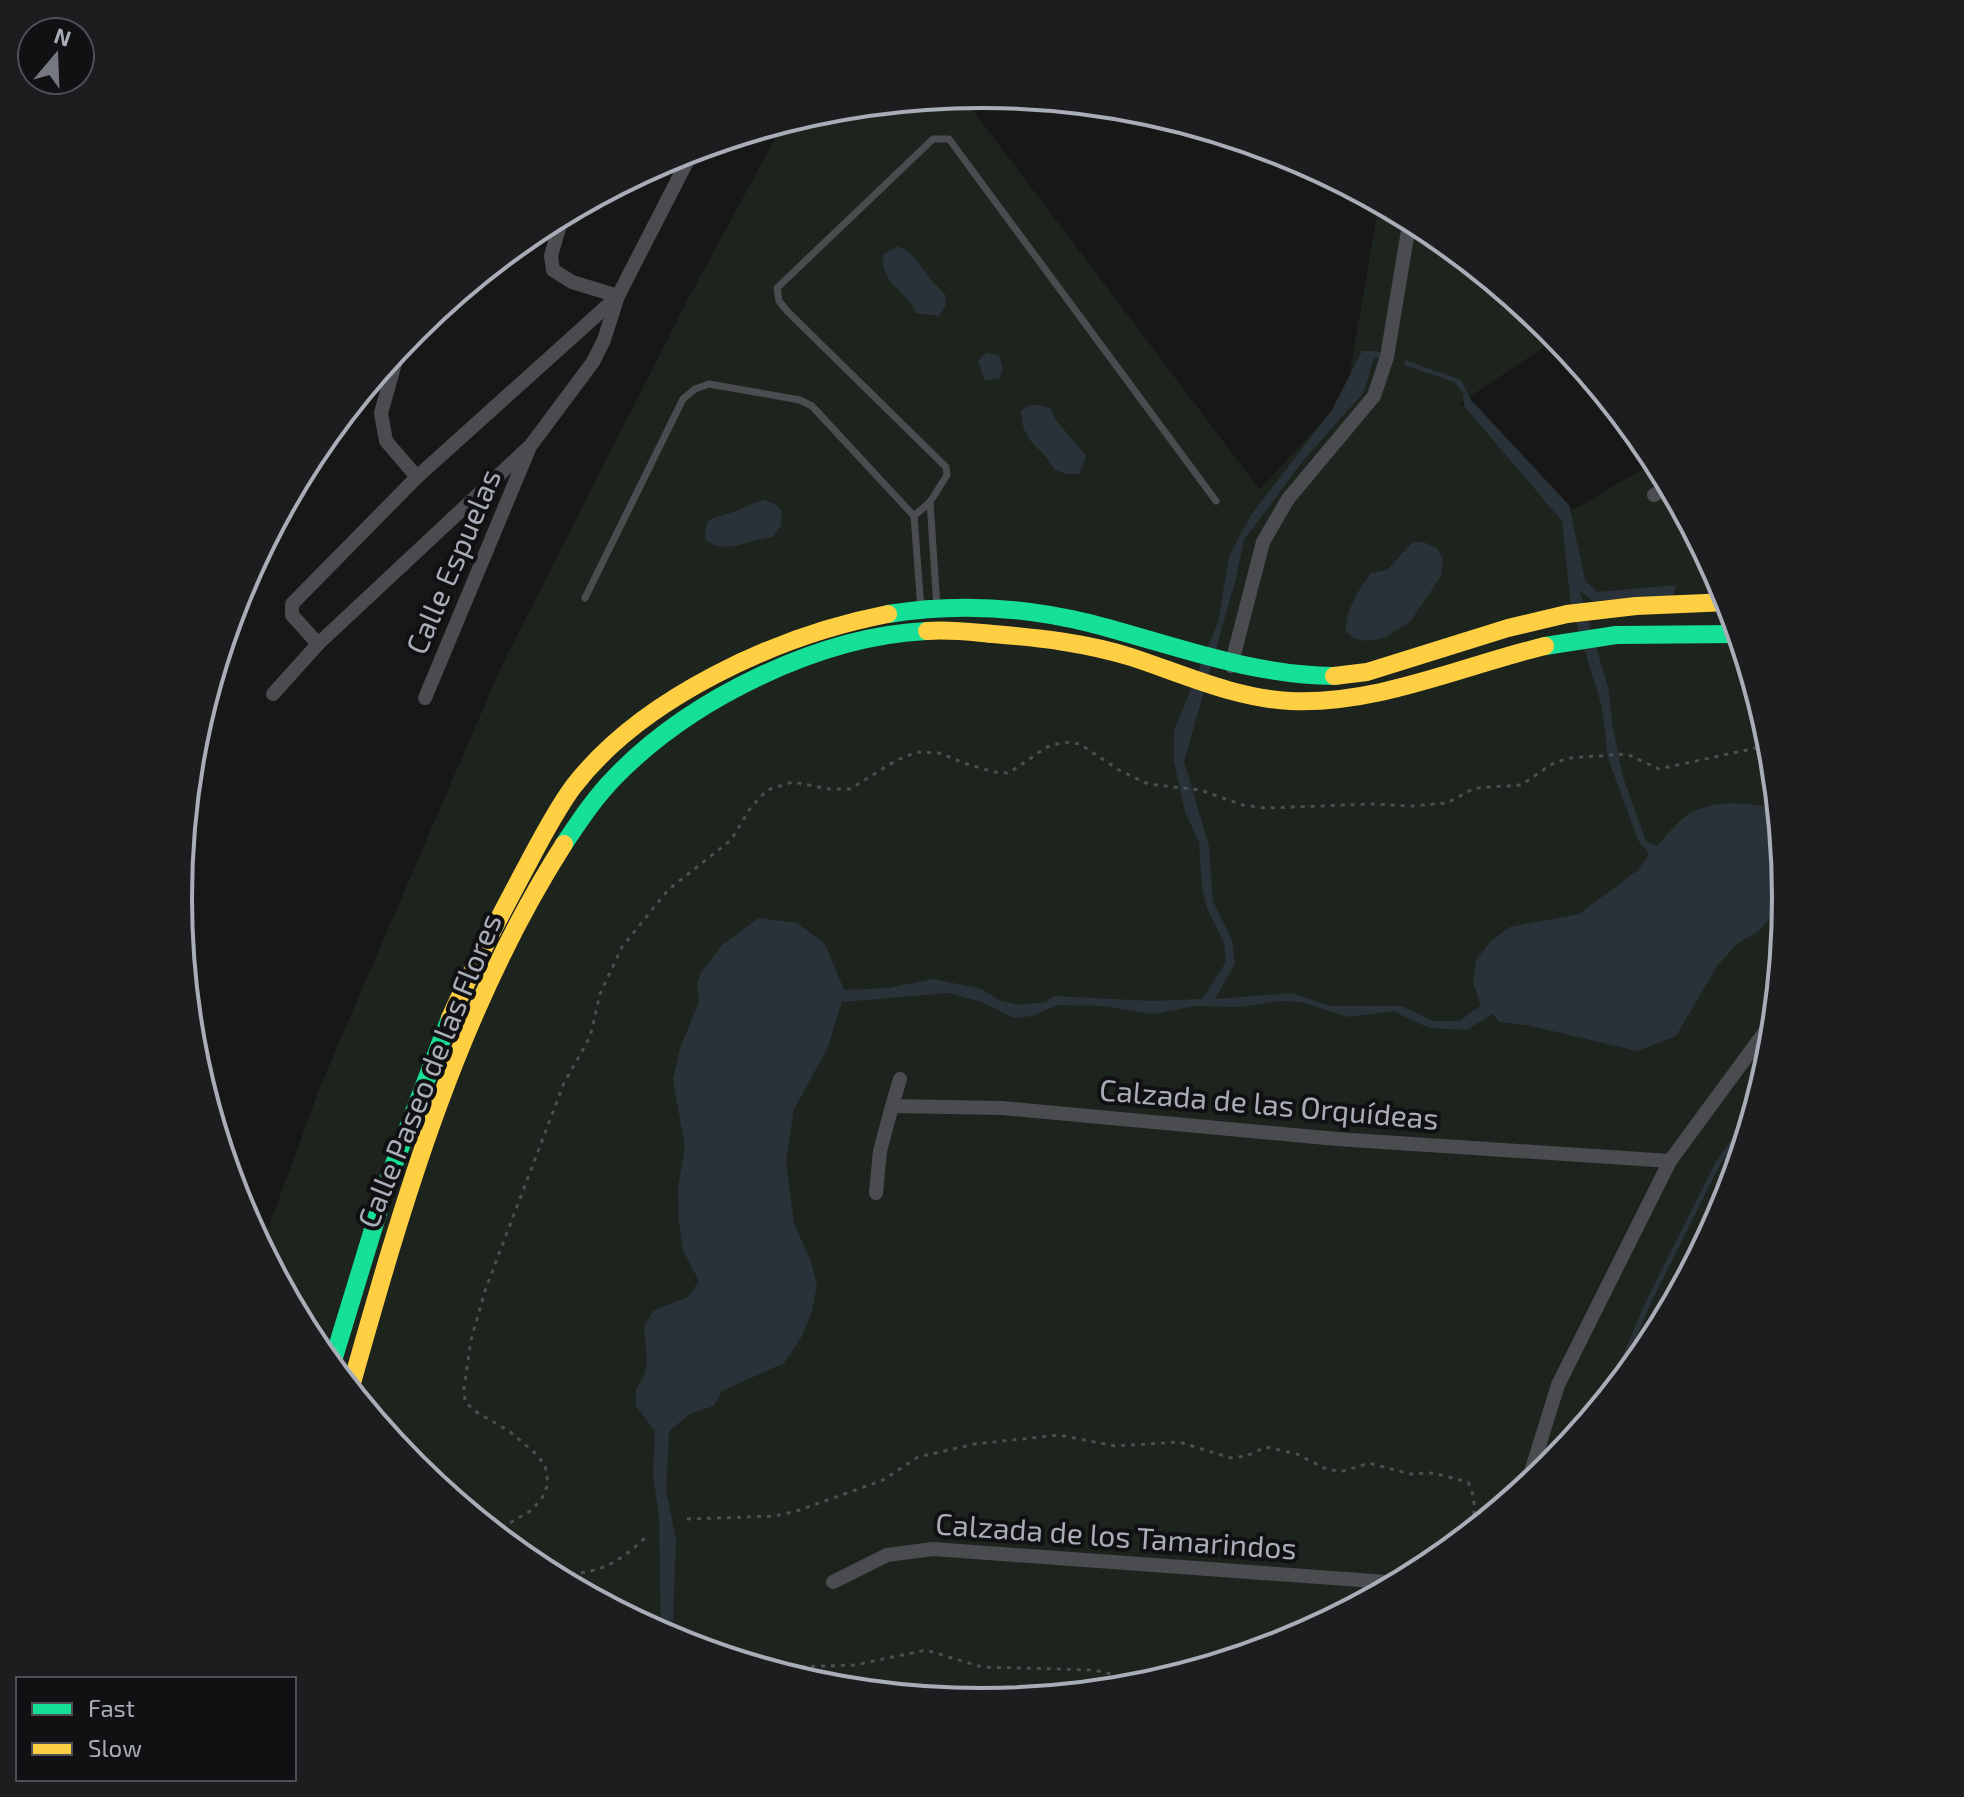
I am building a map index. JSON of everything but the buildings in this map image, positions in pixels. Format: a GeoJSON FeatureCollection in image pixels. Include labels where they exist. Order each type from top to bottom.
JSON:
{"type":"FeatureCollection","features":[{"type":"Feature","properties":{"kind":"street"},"geometry":{"type":"LineString","coordinates":[[273,694],[318,644],[531,445],[593,362],[604,340],[618,296],[685,166]]}},
{"type":"Feature","properties":{"kind":"street"},"geometry":{"type":"LineString","coordinates":[[558,232],[551,256],[553,270],[572,282],[618,296]]}},
{"type":"Feature","properties":{"kind":"street"},"geometry":{"type":"LineString","coordinates":[[1231,666],[1263,542],[1288,499],[1374,396],[1387,357],[1408,233]]}},
{"type":"Feature","properties":{"kind":"street"},"geometry":{"type":"LineString","coordinates":[[318,644],[292,615],[292,604],[417,477],[618,296]]}},
{"type":"Feature","properties":{"kind":"street"},"geometry":{"type":"LineString","coordinates":[[393,372],[381,413],[386,441],[417,477]]}},
{"type":"Feature","properties":{"kind":"street","name":"Calle Espuelas"},"geometry":{"type":"LineString","coordinates":[[425,698],[531,445]]}},
{"type":"Feature","properties":{"kind":"street"},"geometry":{"type":"LineString","coordinates":[[1654,495],[1660,492]]}},
{"type":"Feature","properties":{"kind":"street","name":"Calle Paseo de las Flores"},"geometry":{"type":"LineString","coordinates":[[335,1352],[386,1182],[431,1063],[476,960],[550,826],[576,783],[620,738],[668,704],[729,669],[792,640],[871,616],[929,608],[1005,609],[1084,621],[1231,666],[1286,675],[1351,676],[1542,619],[1615,606],[1715,603]]}},
{"type":"Feature","properties":{"kind":"street","name":"Calle Paseo de las Flores"},"geometry":{"type":"LineString","coordinates":[[353,1378],[389,1250],[453,1072],[491,979],[528,903],[585,811],[625,766],[729,693],[794,662],[861,641],[930,630],[1064,639],[1115,652],[1224,691],[1290,701],[1352,698],[1545,645],[1620,633],[1727,634]]}},
{"type":"Feature","properties":{"kind":"street"},"geometry":{"type":"LineString","coordinates":[[1255,695],[1256,670]]}},
{"type":"Feature","properties":{"kind":"street"},"geometry":{"type":"LineString","coordinates":[[1533,1464],[1558,1385],[1670,1161],[1759,1039]]}},
{"type":"Feature","properties":{"kind":"street"},"geometry":{"type":"LineString","coordinates":[[431,1063],[453,1072]]}},
{"type":"Feature","properties":{"kind":"street"},"geometry":{"type":"LineString","coordinates":[[876,1193],[880,1151],[900,1079]]}},
{"type":"Feature","properties":{"kind":"street","name":"Calzada de las Orquídeas"},"geometry":{"type":"LineString","coordinates":[[892,1106],[1002,1108],[1337,1139],[1670,1161]]}},
{"type":"Feature","properties":{"kind":"street","name":"Calzada de los Tamarindos"},"geometry":{"type":"LineString","coordinates":[[833,1582],[887,1555],[933,1549],[1380,1581]]}},
{"type":"Feature","properties":{"kind":"lane"},"geometry":{"type":"LineString","coordinates":[[914,516],[930,502],[947,475],[946,467],[788,312],[779,301],[777,288],[933,139],[949,139],[1216,501]]}},
{"type":"Feature","properties":{"kind":"lane"},"geometry":{"type":"LineString","coordinates":[[585,598],[683,399],[695,389],[709,384],[800,400],[812,406],[914,516],[930,630]]}},
{"type":"Feature","properties":{"kind":"lane"},"geometry":{"type":"LineString","coordinates":[[930,502],[930,630]]}},
{"type":"Feature","properties":{"kind":"path"},"geometry":{"type":"LineString","coordinates":[[503,1527],[532,1510],[544,1495],[548,1483],[545,1465],[535,1453],[509,1431],[473,1410],[465,1401],[467,1365],[477,1314],[564,1083],[590,1037],[600,994],[622,947],[668,890],[731,840],[751,807],[767,790],[793,782],[829,789],[850,789],[897,760],[917,752],[939,753],[994,772],[1009,773],[1047,747],[1064,742],[1080,744],[1119,770],[1148,784],[1200,790],[1243,805],[1265,808],[1447,803],[1475,788],[1521,785],[1554,763],[1569,758],[1627,754],[1659,769],[1758,748]]}},
{"type":"Feature","properties":{"kind":"path"},"geometry":{"type":"LineString","coordinates":[[687,1519],[775,1516],[883,1480],[918,1457],[975,1444],[1059,1435],[1115,1446],[1179,1442],[1231,1458],[1246,1456],[1266,1447],[1297,1454],[1328,1470],[1344,1471],[1369,1463],[1410,1474],[1433,1473],[1468,1482],[1474,1495],[1474,1517]]}},
{"type":"Feature","properties":{"kind":"path"},"geometry":{"type":"LineString","coordinates":[[571,1573],[604,1569],[625,1557],[646,1537]]}},
{"type":"Feature","properties":{"kind":"path"},"geometry":{"type":"LineString","coordinates":[[798,1667],[855,1665],[926,1650],[982,1667],[1094,1670],[1117,1677]]}},
{"type":"Feature","properties":{"kind":"shaded area"},"geometry":{"type":"Polygon","coordinates":[[[971,108],[1260,490],[1346,395],[1377,214],[1463,271],[1546,346],[1460,403],[1573,510],[1645,468],[1691,549],[1731,644],[1746,694],[1766,795],[1771,847],[1771,950],[1766,1002],[1746,1103],[1731,1153],[1691,1248],[1667,1294],[1609,1380],[1576,1420],[1503,1493],[1463,1526],[1421,1556],[1332,1607],[1285,1629],[1187,1662],[1136,1674],[1034,1687],[982,1689],[879,1682],[828,1674],[728,1647],[679,1629],[587,1583],[501,1526],[461,1493],[388,1420],[355,1380],[297,1294],[273,1248],[266,1233],[322,1082],[502,665],[688,299],[777,135],[879,115],[971,108]]]}},
{"type":"Feature","properties":{"kind":"shaded area"},"geometry":{"type":"Polygon","coordinates":[[[897,246],[912,255],[946,296],[945,307],[939,316],[916,313],[890,281],[883,255],[897,246]]]}},
{"type":"Feature","properties":{"kind":"shaded area"},"geometry":{"type":"Polygon","coordinates":[[[1362,351],[1387,354],[1385,359],[1374,358],[1364,392],[1302,462],[1244,540],[1184,762],[1209,846],[1213,902],[1232,940],[1235,964],[1215,999],[1292,993],[1330,1006],[1402,1006],[1433,1021],[1460,1021],[1481,1005],[1473,983],[1476,960],[1491,941],[1510,927],[1579,914],[1638,870],[1649,854],[1638,840],[1608,758],[1602,707],[1571,606],[1562,521],[1464,406],[1463,393],[1454,382],[1404,365],[1405,360],[1461,380],[1471,400],[1569,505],[1585,580],[1597,592],[1676,585],[1673,596],[1593,601],[1580,591],[1609,691],[1623,777],[1646,841],[1657,846],[1680,821],[1700,809],[1733,803],[1767,807],[1772,916],[1759,931],[1738,943],[1717,966],[1676,1036],[1637,1051],[1527,1025],[1499,1022],[1493,1014],[1466,1030],[1429,1028],[1393,1011],[1349,1017],[1301,1002],[1281,1001],[1239,1007],[1195,1006],[1153,1014],[1103,1006],[1057,1005],[1033,1016],[1014,1018],[982,1002],[948,993],[842,1002],[827,1049],[794,1109],[786,1162],[794,1223],[817,1284],[812,1311],[802,1336],[784,1363],[722,1391],[714,1406],[691,1413],[669,1431],[666,1491],[676,1540],[673,1626],[661,1620],[659,1514],[653,1476],[655,1431],[636,1406],[636,1389],[644,1376],[647,1362],[644,1327],[653,1311],[688,1297],[699,1281],[683,1250],[679,1223],[678,1188],[685,1147],[673,1080],[680,1048],[699,1002],[697,983],[701,973],[722,945],[759,918],[797,923],[825,944],[844,990],[888,988],[933,979],[982,989],[1000,1001],[1021,1005],[1046,1002],[1054,996],[1152,1001],[1202,999],[1226,962],[1224,943],[1207,908],[1202,888],[1199,842],[1185,812],[1174,761],[1174,731],[1218,622],[1229,556],[1251,515],[1332,410],[1362,351]]]}},
{"type":"Feature","properties":{"kind":"shaded area"},"geometry":{"type":"Polygon","coordinates":[[[988,353],[999,356],[1003,369],[999,379],[985,380],[978,362],[988,353]]]}},
{"type":"Feature","properties":{"kind":"shaded area"},"geometry":{"type":"Polygon","coordinates":[[[1029,405],[1051,409],[1056,420],[1086,456],[1079,474],[1066,474],[1054,469],[1029,438],[1021,411],[1029,405]]]}},
{"type":"Feature","properties":{"kind":"shaded area"},"geometry":{"type":"Polygon","coordinates":[[[764,500],[782,511],[781,526],[773,537],[729,547],[712,544],[705,539],[707,525],[712,518],[764,500]]]}},
{"type":"Feature","properties":{"kind":"shaded area"},"geometry":{"type":"Polygon","coordinates":[[[1413,542],[1423,542],[1437,548],[1443,559],[1441,576],[1410,622],[1384,638],[1368,641],[1355,639],[1346,631],[1350,608],[1357,593],[1371,573],[1387,570],[1413,542]]]}},
{"type":"Feature","properties":{"kind":"waterway"},"geometry":{"type":"LineString","coordinates":[[1624,1359],[1648,1303],[1717,1165],[1736,1138]]}},
{"type":"Feature","properties":{"kind":"traffic: fast"},"geometry":{"type":"LineString","coordinates":[[888,614],[964,608],[1040,613],[1089,623],[1240,664],[1334,676]]}},
{"type":"Feature","properties":{"kind":"traffic: fast"},"geometry":{"type":"LineString","coordinates":[[564,844],[616,776],[646,748],[719,698],[759,676],[843,645],[927,631]]}},
{"type":"Feature","properties":{"kind":"traffic: fast"},"geometry":{"type":"LineString","coordinates":[[1545,646],[1616,635],[1727,634]]}},
{"type":"Feature","properties":{"kind":"traffic: fast"},"geometry":{"type":"LineString","coordinates":[[335,1353],[389,1177],[450,1018]]}},
{"type":"Feature","properties":{"kind":"traffic: slow"},"geometry":{"type":"LineString","coordinates":[[1334,676],[1367,672],[1508,628],[1567,614],[1636,606],[1715,603]]}},
{"type":"Feature","properties":{"kind":"traffic: slow"},"geometry":{"type":"LineString","coordinates":[[450,1018],[553,818],[573,787],[602,755],[636,725],[674,698],[716,675],[802,637],[888,614]]}},
{"type":"Feature","properties":{"kind":"traffic: slow"},"geometry":{"type":"LineString","coordinates":[[927,631],[1028,637],[1080,645],[1131,657],[1229,690],[1290,701],[1323,701],[1387,691],[1545,646]]}},
{"type":"Feature","properties":{"kind":"traffic: slow"},"geometry":{"type":"LineString","coordinates":[[354,1378],[413,1178],[464,1040],[493,973],[564,844]]}}]}
